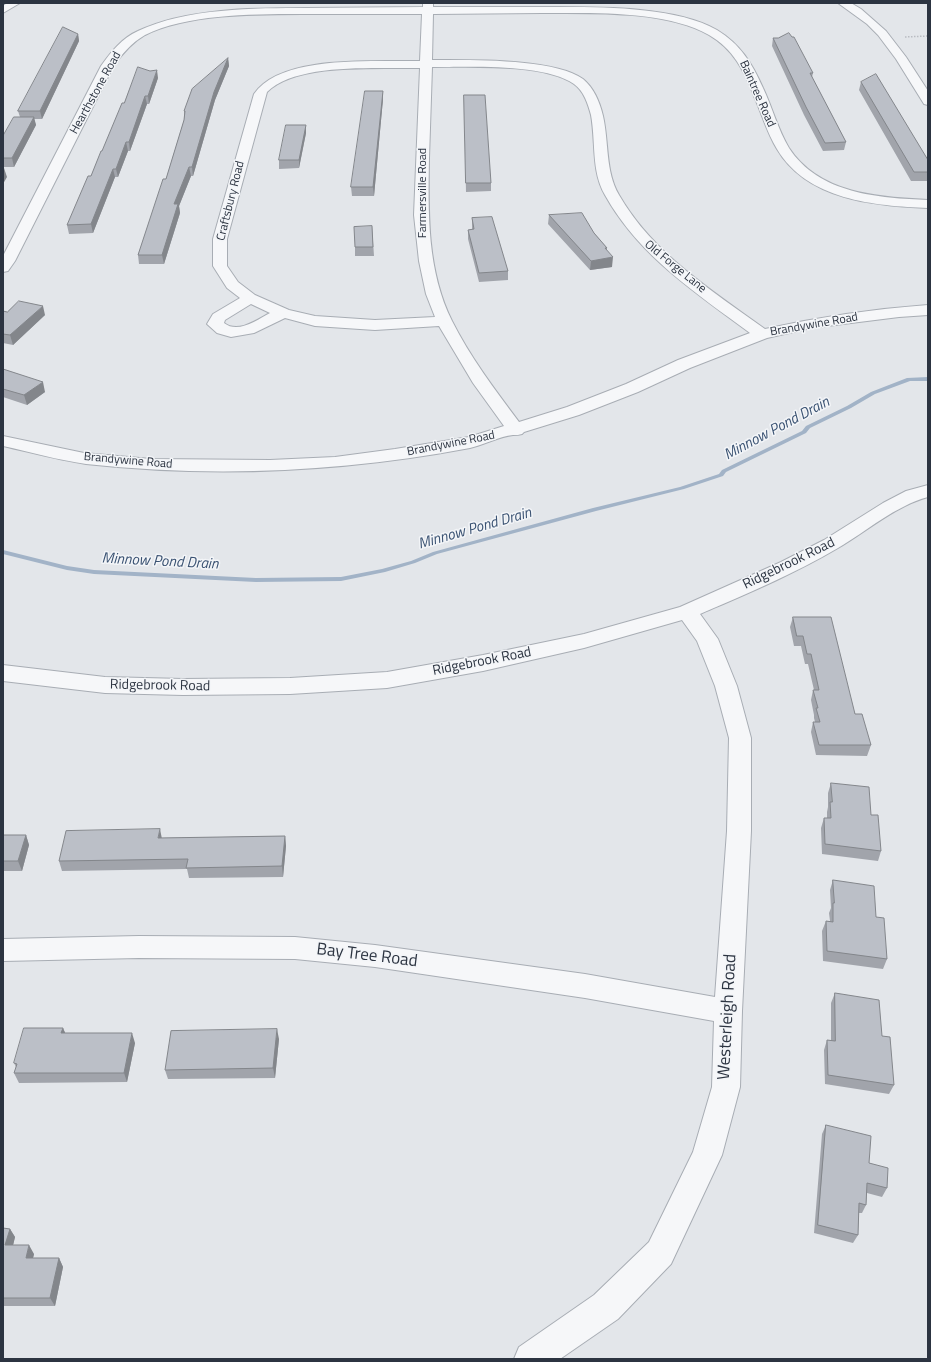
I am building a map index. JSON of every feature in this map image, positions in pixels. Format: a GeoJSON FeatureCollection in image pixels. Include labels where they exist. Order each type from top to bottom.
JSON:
{"type":"FeatureCollection","features":[{"type":"Feature","properties":{"kind":"street"},"geometry":{"type":"LineString","coordinates":[[3,10],[15,3]]}},
{"type":"Feature","properties":{"kind":"street"},"geometry":{"type":"LineString","coordinates":[[843,3],[867,17],[887,37],[928,101]]}},
{"type":"Feature","properties":{"kind":"street","name":"Farmersville Road"},"geometry":{"type":"LineString","coordinates":[[428,7],[421,222],[426,261],[434,294],[444,321],[481,383],[516,430]]}},
{"type":"Feature","properties":{"kind":"street","name":"Baintree Road"},"geometry":{"type":"LineString","coordinates":[[428,7],[612,11],[666,18],[706,29],[732,44],[740,55],[748,68],[783,149],[790,160],[801,170],[814,179],[832,188],[857,196],[880,200],[928,204]]}},
{"type":"Feature","properties":{"kind":"street","name":"Hearthstone Road"},"geometry":{"type":"LineString","coordinates":[[3,268],[8,262],[107,66],[122,46],[141,33],[191,18],[249,11],[428,7]]}},
{"type":"Feature","properties":{"kind":"street","name":"Craftsbury Road"},"geometry":{"type":"LineString","coordinates":[[426,64],[334,66],[300,71],[282,77],[262,89],[220,238],[220,266],[232,285],[250,298],[283,313],[315,321],[340,324],[375,325],[444,321]]}},
{"type":"Feature","properties":{"kind":"street","name":"Old Forge Lane"},"geometry":{"type":"LineString","coordinates":[[426,64],[497,64],[522,66],[558,73],[577,80],[588,90],[594,108],[600,135],[601,158],[606,182],[616,203],[641,239],[671,266],[762,334]]}},
{"type":"Feature","properties":{"kind":"street"},"geometry":{"type":"LineString","coordinates":[[250,298],[218,317],[215,324],[220,330],[233,332],[246,330],[283,313]]}},
{"type":"Feature","properties":{"kind":"street","name":"Brandywine Road"},"geometry":{"type":"LineString","coordinates":[[3,441],[91,458],[186,465],[270,466],[335,462],[396,454],[471,442],[516,430],[574,411],[632,388],[684,364],[762,334],[811,323],[899,312],[928,310]]}},
{"type":"Feature","properties":{"kind":"street","name":"Ridgebrook Road"},"geometry":{"type":"LineString","coordinates":[[3,673],[105,685],[183,687],[290,686],[387,680],[483,663],[584,641],[687,612],[788,567],[831,544],[890,507],[913,495],[928,491]]}},
{"type":"Feature","properties":{"kind":"street","name":"Westerleigh Road"},"geometry":{"type":"LineString","coordinates":[[531,1359],[606,1308],[660,1253],[707,1154],[726,1087],[728,1011],[738,831],[740,738],[726,686],[708,639],[687,612]]}},
{"type":"Feature","properties":{"kind":"street","name":"Bay Tree Road"},"geometry":{"type":"LineString","coordinates":[[3,950],[139,947],[302,949],[375,956],[577,985],[728,1011]]}},
{"type":"Feature","properties":{"kind":"building"},"geometry":{"type":"Polygon","coordinates":[[[63,27],[78,34],[40,111],[18,111],[63,27]]]}},
{"type":"Feature","properties":{"kind":"building"},"geometry":{"type":"Polygon","coordinates":[[[789,33],[792,37],[794,37],[813,73],[810,73],[846,142],[825,143],[806,107],[773,38],[778,38],[789,33]]]}},
{"type":"Feature","properties":{"kind":"building"},"geometry":{"type":"Polygon","coordinates":[[[228,58],[214,92],[192,167],[189,167],[174,204],[178,204],[162,255],[138,255],[163,179],[166,179],[184,120],[184,111],[192,89],[228,58]]]}},
{"type":"Feature","properties":{"kind":"building"},"geometry":{"type":"Polygon","coordinates":[[[138,67],[150,71],[157,70],[148,96],[145,96],[129,142],[126,142],[116,169],[113,169],[91,224],[67,225],[88,176],[91,176],[122,103],[124,103],[138,67]]]}},
{"type":"Feature","properties":{"kind":"building"},"geometry":{"type":"Polygon","coordinates":[[[876,74],[928,160],[928,172],[914,172],[861,82],[876,74]]]}},
{"type":"Feature","properties":{"kind":"building"},"geometry":{"type":"Polygon","coordinates":[[[365,91],[383,91],[373,187],[351,187],[365,91]]]}},
{"type":"Feature","properties":{"kind":"building"},"geometry":{"type":"Polygon","coordinates":[[[464,95],[485,95],[491,183],[466,183],[464,95]]]}},
{"type":"Feature","properties":{"kind":"building"},"geometry":{"type":"Polygon","coordinates":[[[14,117],[34,117],[12,158],[3,158],[3,136],[14,117]]]}},
{"type":"Feature","properties":{"kind":"building"},"geometry":{"type":"Polygon","coordinates":[[[286,125],[306,125],[299,160],[279,160],[286,125]]]}},
{"type":"Feature","properties":{"kind":"building"},"geometry":{"type":"Polygon","coordinates":[[[582,213],[594,233],[613,257],[591,261],[549,215],[582,213]]]}},
{"type":"Feature","properties":{"kind":"building"},"geometry":{"type":"Polygon","coordinates":[[[492,217],[508,271],[479,273],[468,230],[474,229],[472,218],[492,217]]]}},
{"type":"Feature","properties":{"kind":"building"},"geometry":{"type":"Polygon","coordinates":[[[372,226],[373,247],[355,247],[354,227],[372,226]]]}},
{"type":"Feature","properties":{"kind":"building"},"geometry":{"type":"Polygon","coordinates":[[[19,301],[43,306],[10,335],[3,334],[3,311],[7,312],[19,301]]]}},
{"type":"Feature","properties":{"kind":"building"},"geometry":{"type":"Polygon","coordinates":[[[3,369],[43,382],[24,395],[3,389],[3,369]]]}},
{"type":"Feature","properties":{"kind":"building"},"geometry":{"type":"Polygon","coordinates":[[[793,617],[831,617],[855,714],[862,714],[871,745],[819,745],[813,722],[820,722],[813,690],[819,690],[811,654],[807,654],[803,636],[797,636],[793,617]]]}},
{"type":"Feature","properties":{"kind":"building"},"geometry":{"type":"Polygon","coordinates":[[[831,783],[869,787],[871,815],[878,815],[881,851],[825,844],[824,818],[831,818],[831,783]]]}},
{"type":"Feature","properties":{"kind":"building"},"geometry":{"type":"Polygon","coordinates":[[[160,829],[158,838],[285,836],[282,866],[186,868],[188,859],[59,861],[66,831],[160,829]]]}},
{"type":"Feature","properties":{"kind":"building"},"geometry":{"type":"Polygon","coordinates":[[[3,835],[26,835],[18,861],[3,861],[3,835]]]}},
{"type":"Feature","properties":{"kind":"building"},"geometry":{"type":"Polygon","coordinates":[[[833,880],[874,886],[876,917],[884,918],[887,959],[827,951],[826,921],[833,922],[833,880]]]}},
{"type":"Feature","properties":{"kind":"building"},"geometry":{"type":"Polygon","coordinates":[[[835,993],[879,1000],[882,1036],[890,1037],[894,1085],[828,1075],[827,1040],[835,1041],[835,993]]]}},
{"type":"Feature","properties":{"kind":"building"},"geometry":{"type":"Polygon","coordinates":[[[24,1028],[63,1028],[61,1033],[132,1033],[124,1073],[14,1073],[17,1064],[14,1063],[24,1028]]]}},
{"type":"Feature","properties":{"kind":"building"},"geometry":{"type":"Polygon","coordinates":[[[277,1029],[273,1068],[165,1070],[171,1031],[277,1029]]]}},
{"type":"Feature","properties":{"kind":"building"},"geometry":{"type":"Polygon","coordinates":[[[826,1125],[871,1136],[869,1163],[888,1168],[887,1188],[867,1183],[866,1205],[859,1203],[858,1235],[818,1225],[826,1125]]]}},
{"type":"Feature","properties":{"kind":"building"},"geometry":{"type":"Polygon","coordinates":[[[3,1228],[10,1229],[5,1245],[29,1245],[26,1258],[59,1258],[50,1298],[3,1298],[3,1228]]]}},
{"type":"Feature","properties":{"kind":"waterway","name":"Minnow Pond Drain"},"geometry":{"type":"LineString","coordinates":[[3,552],[67,568],[94,572],[256,580],[341,579],[383,571],[413,562],[435,553],[595,509],[682,488],[721,475],[724,471],[804,432],[808,427],[849,407],[873,393],[909,379],[928,379]]}}]}
